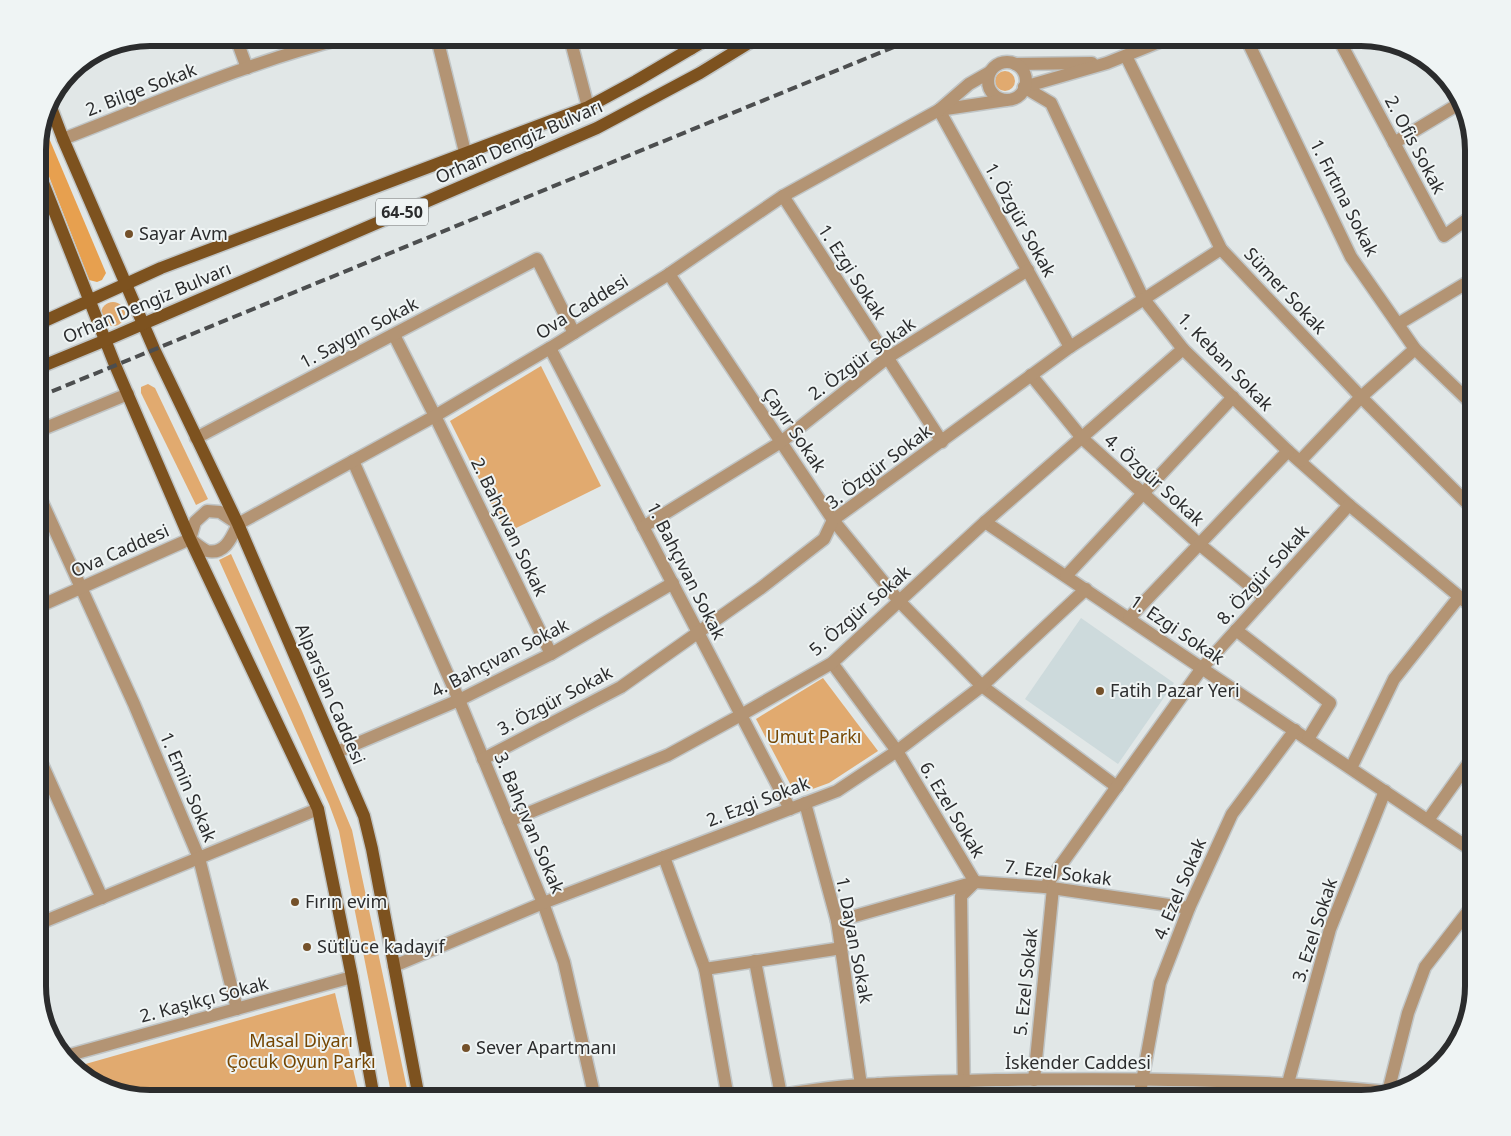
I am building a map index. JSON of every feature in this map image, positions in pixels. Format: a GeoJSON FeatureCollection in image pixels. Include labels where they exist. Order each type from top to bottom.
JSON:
{"type":"FeatureCollection","features":[{"type":"Feature","properties":{"kind":"main road","name":"Orhan Dengiz Bulvarı"},"geometry":{"type":"LineString","coordinates":[[46,320],[161,268],[588,106],[636,81],[685,46]]}},
{"type":"Feature","properties":{"kind":"main road","name":"Orhan Dengiz Bulvarı"},"geometry":{"type":"LineString","coordinates":[[46,365],[597,128],[700,73],[744,46]]}},
{"type":"Feature","properties":{"kind":"main road","name":"Alparslan Caddesi"},"geometry":{"type":"LineString","coordinates":[[53,113],[143,324],[238,524],[364,816],[372,849],[417,1090]]}},
{"type":"Feature","properties":{"kind":"main road"},"geometry":{"type":"LineString","coordinates":[[46,190],[128,394],[190,540],[318,809],[373,1090]]}},
{"type":"Feature","properties":{"kind":"street"},"geometry":{"type":"LineString","coordinates":[[239,46],[246,68]]}},
{"type":"Feature","properties":{"kind":"street","name":"2. Bilge Sokak"},"geometry":{"type":"LineString","coordinates":[[63,139],[246,68],[297,46]]}},
{"type":"Feature","properties":{"kind":"street"},"geometry":{"type":"LineString","coordinates":[[439,46],[465,152]]}},
{"type":"Feature","properties":{"kind":"street"},"geometry":{"type":"LineString","coordinates":[[572,46],[588,106]]}},
{"type":"Feature","properties":{"kind":"street"},"geometry":{"type":"LineString","coordinates":[[1024,87],[1107,63],[1150,46]]}},
{"type":"Feature","properties":{"kind":"street","name":"1. Fırtına Sokak"},"geometry":{"type":"LineString","coordinates":[[1250,46],[1351,257],[1415,349],[1465,396]]}},
{"type":"Feature","properties":{"kind":"street","name":"2. Ofis Sokak"},"geometry":{"type":"LineString","coordinates":[[1342,46],[1444,236],[1465,221]]}},
{"type":"Feature","properties":{"kind":"street","name":"Sümer Sokak"},"geometry":{"type":"LineString","coordinates":[[1126,56],[1221,249],[1361,397],[1465,500]]}},
{"type":"Feature","properties":{"kind":"street"},"geometry":{"type":"LineString","coordinates":[[939,110],[969,84],[990,72],[999,63],[1107,63]]}},
{"type":"Feature","properties":{"kind":"street"},"geometry":{"type":"LineString","coordinates":[[939,110],[1008,99],[1019,94],[1024,87],[1024,74],[1015,64]]}},
{"type":"Feature","properties":{"kind":"street"},"geometry":{"type":"LineString","coordinates":[[990,72],[988,77],[990,88],[997,97],[1008,99]]}},
{"type":"Feature","properties":{"kind":"street","name":"1. Keban Sokak"},"geometry":{"type":"LineString","coordinates":[[1024,87],[1051,102],[1143,298],[1183,349],[1288,450],[1349,505],[1465,601]]}},
{"type":"Feature","properties":{"kind":"street"},"geometry":{"type":"LineString","coordinates":[[1394,144],[1455,106]]}},
{"type":"Feature","properties":{"kind":"street","name":"Ova Caddesi"},"geometry":{"type":"LineString","coordinates":[[190,540],[207,551],[222,550],[231,541],[238,524],[435,416],[550,348],[669,274],[783,196],[939,110]]}},
{"type":"Feature","properties":{"kind":"street","name":"1. Özgür Sokak"},"geometry":{"type":"LineString","coordinates":[[939,110],[1070,347]]}},
{"type":"Feature","properties":{"kind":"street","name":"1. Ezgi Sokak"},"geometry":{"type":"LineString","coordinates":[[783,196],[942,442]]}},
{"type":"Feature","properties":{"kind":"street","name":"3. Özgür Sokak"},"geometry":{"type":"LineString","coordinates":[[483,759],[621,687],[761,588],[824,539],[834,520],[1031,375],[1143,298],[1221,249]]}},
{"type":"Feature","properties":{"kind":"street","name":"1. Saygın Sokak"},"geometry":{"type":"LineString","coordinates":[[196,438],[537,259],[574,333]]}},
{"type":"Feature","properties":{"kind":"street","name":"2. Özgür Sokak"},"geometry":{"type":"LineString","coordinates":[[643,527],[781,442],[888,358],[1028,270]]}},
{"type":"Feature","properties":{"kind":"street","name":"Çayır Sokak"},"geometry":{"type":"LineString","coordinates":[[669,274],[834,520],[899,601],[982,686],[1117,787]]}},
{"type":"Feature","properties":{"kind":"street"},"geometry":{"type":"LineString","coordinates":[[1398,324],[1465,284]]}},
{"type":"Feature","properties":{"kind":"street","name":"2. Bahçıvan Sokak"},"geometry":{"type":"LineString","coordinates":[[394,335],[551,654]]}},
{"type":"Feature","properties":{"kind":"street","name":"1. Bahçıvan Sokak"},"geometry":{"type":"LineString","coordinates":[[550,348],[790,809]]}},
{"type":"Feature","properties":{"kind":"street","name":"5. Özgür Sokak"},"geometry":{"type":"LineString","coordinates":[[509,821],[668,755],[832,663],[985,522],[1183,349]]}},
{"type":"Feature","properties":{"kind":"street"},"geometry":{"type":"LineString","coordinates":[[1300,461],[1361,397],[1415,349]]}},
{"type":"Feature","properties":{"kind":"street","name":"4. Özgür Sokak"},"geometry":{"type":"LineString","coordinates":[[1031,375],[1082,438],[1199,544],[1265,598]]}},
{"type":"Feature","properties":{"kind":"street"},"geometry":{"type":"LineString","coordinates":[[46,428],[128,394]]}},
{"type":"Feature","properties":{"kind":"street"},"geometry":{"type":"LineString","coordinates":[[1066,576],[1233,397]]}},
{"type":"Feature","properties":{"kind":"street"},"geometry":{"type":"LineString","coordinates":[[1129,618],[1288,450]]}},
{"type":"Feature","properties":{"kind":"street","name":"3. Bahçıvan Sokak"},"geometry":{"type":"LineString","coordinates":[[354,461],[459,700],[543,903],[564,962],[593,1090]]}},
{"type":"Feature","properties":{"kind":"street","name":"8. Özgür Sokak"},"geometry":{"type":"LineString","coordinates":[[1049,887],[1117,787],[1202,668],[1349,505]]}},
{"type":"Feature","properties":{"kind":"street","name":"1. Emin Sokak"},"geometry":{"type":"LineString","coordinates":[[46,510],[134,704],[199,858],[238,1009]]}},
{"type":"Feature","properties":{"kind":"street","name":"Ova Caddesi"},"geometry":{"type":"LineString","coordinates":[[190,540],[195,522],[206,512],[220,512],[238,524]]}},
{"type":"Feature","properties":{"kind":"street","name":"1. Ezgi Sokak"},"geometry":{"type":"LineString","coordinates":[[985,522],[1465,845]]}},
{"type":"Feature","properties":{"kind":"street","name":"Ova Caddesi"},"geometry":{"type":"LineString","coordinates":[[46,603],[190,540]]}},
{"type":"Feature","properties":{"kind":"street","name":"4. Bahçıvan Sokak"},"geometry":{"type":"LineString","coordinates":[[337,752],[459,700],[551,654],[673,584]]}},
{"type":"Feature","properties":{"kind":"street","name":"2. Ezgi Sokak"},"geometry":{"type":"LineString","coordinates":[[394,966],[543,903],[837,791],[897,751],[982,686],[1086,589]]}},
{"type":"Feature","properties":{"kind":"street"},"geometry":{"type":"LineString","coordinates":[[1351,768],[1394,679],[1459,597]]}},
{"type":"Feature","properties":{"kind":"street"},"geometry":{"type":"LineString","coordinates":[[1236,630],[1330,703],[1308,739]]}},
{"type":"Feature","properties":{"kind":"street","name":"6. Ezel Sokak"},"geometry":{"type":"LineString","coordinates":[[832,663],[897,751],[975,882],[961,896],[964,1090]]}},
{"type":"Feature","properties":{"kind":"street","name":"4. Ezel Sokak"},"geometry":{"type":"LineString","coordinates":[[1140,1090],[1160,983],[1189,908],[1232,814],[1295,730]]}},
{"type":"Feature","properties":{"kind":"street"},"geometry":{"type":"LineString","coordinates":[[1428,820],[1465,769]]}},
{"type":"Feature","properties":{"kind":"street"},"geometry":{"type":"LineString","coordinates":[[46,773],[102,898]]}},
{"type":"Feature","properties":{"kind":"street","name":"3. Ezel Sokak"},"geometry":{"type":"LineString","coordinates":[[1288,1083],[1330,929],[1385,791]]}},
{"type":"Feature","properties":{"kind":"street","name":"1. Dayan Sokak"},"geometry":{"type":"LineString","coordinates":[[805,803],[837,921],[861,1085]]}},
{"type":"Feature","properties":{"kind":"street"},"geometry":{"type":"LineString","coordinates":[[46,921],[318,809]]}},
{"type":"Feature","properties":{"kind":"street"},"geometry":{"type":"LineString","coordinates":[[664,857],[705,969],[727,1090]]}},
{"type":"Feature","properties":{"kind":"street","name":"7. Ezel Sokak"},"geometry":{"type":"LineString","coordinates":[[837,921],[975,882],[1049,887],[1189,908]]}},
{"type":"Feature","properties":{"kind":"street","name":"5. Ezel Sokak"},"geometry":{"type":"LineString","coordinates":[[1034,1080],[1049,887]]}},
{"type":"Feature","properties":{"kind":"street"},"geometry":{"type":"LineString","coordinates":[[1391,1085],[1408,1013],[1425,967],[1465,916]]}},
{"type":"Feature","properties":{"kind":"street"},"geometry":{"type":"LineString","coordinates":[[705,969],[842,948]]}},
{"type":"Feature","properties":{"kind":"street"},"geometry":{"type":"LineString","coordinates":[[755,961],[780,1090]]}},
{"type":"Feature","properties":{"kind":"street","name":"2. Kaşıkçı Sokak"},"geometry":{"type":"LineString","coordinates":[[72,1054],[352,977]]}},
{"type":"Feature","properties":{"kind":"street","name":"İskender Caddesi"},"geometry":{"type":"LineString","coordinates":[[834,1090],[878,1084],[1034,1080],[1288,1083],[1364,1090]]}},
{"type":"Feature","properties":{"kind":"street"},"geometry":{"type":"LineString","coordinates":[[878,1084],[878,1090]]}},
{"type":"Feature","properties":{"kind":"shaded area"},"geometry":{"type":"Polygon","coordinates":[[[1060,46],[1094,46],[1069,49],[1060,46]]]}},
{"type":"Feature","properties":{"kind":"shaded area"},"geometry":{"type":"Polygon","coordinates":[[[48,135],[106,273],[102,280],[97,282],[89,280],[46,169],[48,135]]]}},
{"type":"Feature","properties":{"kind":"shaded area","name":"Fatih Pazar Yeri"},"geometry":{"type":"Polygon","coordinates":[[[1081,618],[1174,683],[1118,764],[1025,699],[1081,618]]]}},
{"type":"Feature","properties":{"kind":"green space"},"geometry":{"type":"Polygon","coordinates":[[[1005,71],[1012,74],[1015,81],[1012,88],[1005,91],[998,88],[995,81],[998,74],[1005,71]]]}},
{"type":"Feature","properties":{"kind":"green space"},"geometry":{"type":"Polygon","coordinates":[[[113,302],[122,305],[125,314],[122,323],[113,326],[104,323],[101,314],[104,305],[113,302]]]}},
{"type":"Feature","properties":{"kind":"green space"},"geometry":{"type":"Polygon","coordinates":[[[541,366],[601,486],[506,533],[450,421],[541,366]]]}},
{"type":"Feature","properties":{"kind":"green space"},"geometry":{"type":"Polygon","coordinates":[[[148,384],[155,388],[208,499],[196,505],[141,393],[141,387],[148,384]]]}},
{"type":"Feature","properties":{"kind":"green space"},"geometry":{"type":"Polygon","coordinates":[[[231,554],[302,711],[352,830],[407,1090],[390,1090],[339,831],[329,804],[219,560],[231,554]]]}},
{"type":"Feature","properties":{"kind":"green space","name":"Umut Parkı"},"geometry":{"type":"Polygon","coordinates":[[[823,678],[878,751],[829,783],[796,795],[756,719],[823,678]]]}},
{"type":"Feature","properties":{"kind":"green space","name":"Masal Diyarı Çocuk Oyun Parkı"},"geometry":{"type":"Polygon","coordinates":[[[335,993],[358,1090],[137,1089],[111,1082],[98,1076],[83,1065],[335,993]]]}},
{"type":"Feature","properties":{"kind":"railway"},"geometry":{"type":"LineString","coordinates":[[46,394],[896,46]]}},
{"type":"Feature","properties":{"kind":"place","name":"Sayar Avm"},"geometry":{"type":"Point","coordinates":[129,234]}},
{"type":"Feature","properties":{"kind":"place","name":"Fatih Pazar Yeri"},"geometry":{"type":"Point","coordinates":[1100,691]}},
{"type":"Feature","properties":{"kind":"place","name":"Fırın evim"},"geometry":{"type":"Point","coordinates":[295,902]}},
{"type":"Feature","properties":{"kind":"place","name":"Sütlüce kadayıf"},"geometry":{"type":"Point","coordinates":[307,947]}},
{"type":"Feature","properties":{"kind":"place","name":"Sever Apartmanı"},"geometry":{"type":"Point","coordinates":[466,1048]}}]}
